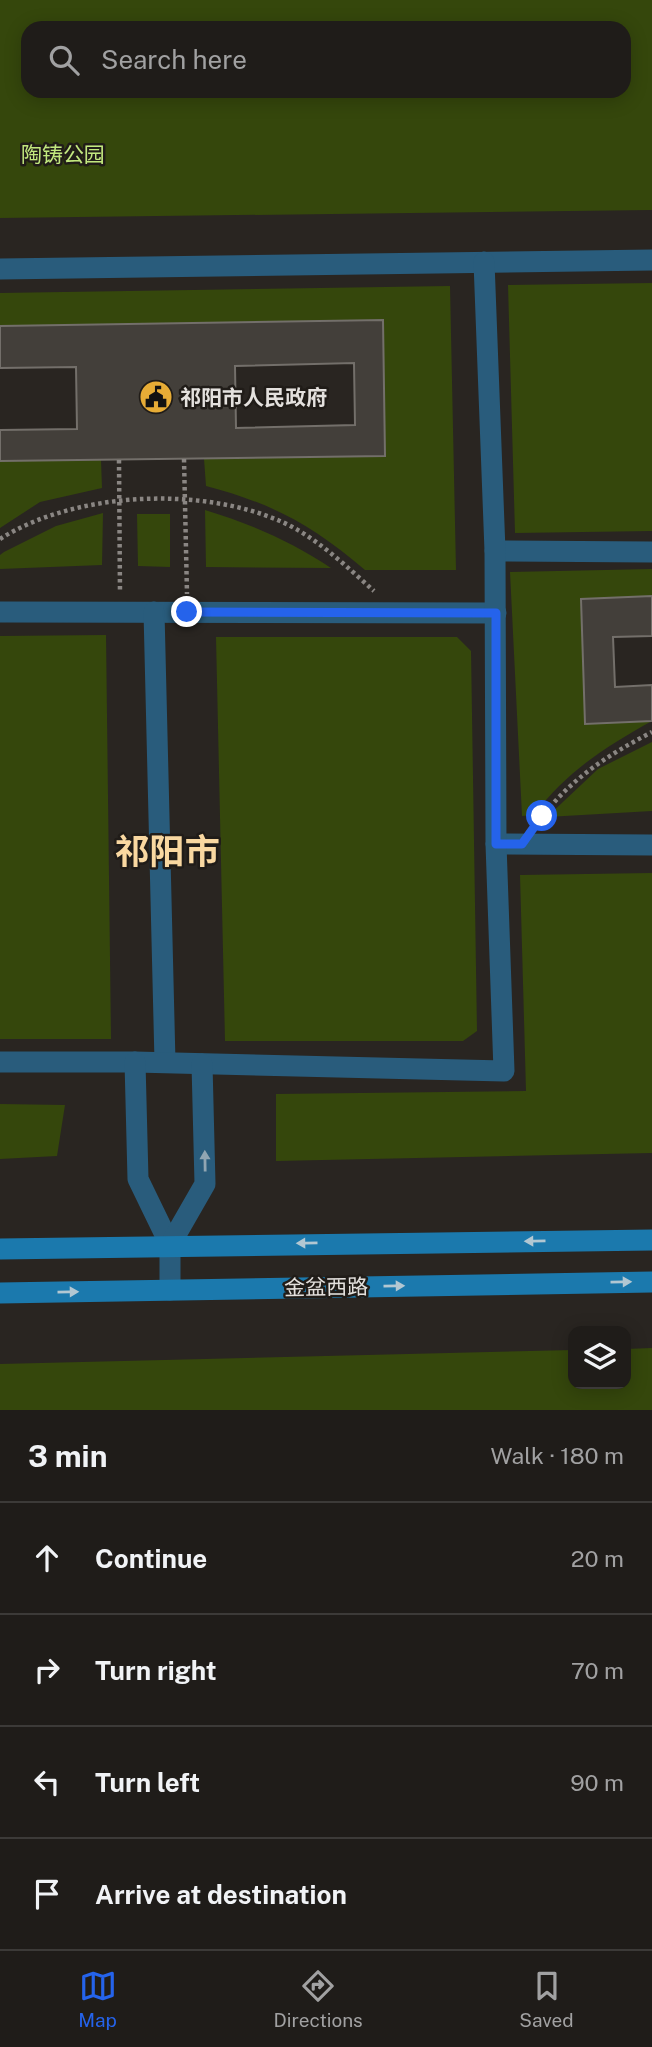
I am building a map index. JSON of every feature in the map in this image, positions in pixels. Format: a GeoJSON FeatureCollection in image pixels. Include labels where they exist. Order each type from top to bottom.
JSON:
{"type":"FeatureCollection","features":[{"type":"Feature","properties":{"kind":"main road","name":"金盆西路"},"geometry":{"type":"LineString","coordinates":[[0,1249],[652,1240]]}},
{"type":"Feature","properties":{"kind":"main road","name":"金盆西路"},"geometry":{"type":"LineString","coordinates":[[0,1293],[652,1282]]}},
{"type":"Feature","properties":{"kind":"street"},"geometry":{"type":"LineString","coordinates":[[0,269],[652,260]]}},
{"type":"Feature","properties":{"kind":"street"},"geometry":{"type":"LineString","coordinates":[[0,1062],[165,1062],[504,1071],[496,844],[495,551],[484,262]]}},
{"type":"Feature","properties":{"kind":"street"},"geometry":{"type":"LineString","coordinates":[[495,551],[652,552]]}},
{"type":"Feature","properties":{"kind":"street"},"geometry":{"type":"LineString","coordinates":[[0,612],[496,613]]}},
{"type":"Feature","properties":{"kind":"street"},"geometry":{"type":"LineString","coordinates":[[154,612],[165,1062]]}},
{"type":"Feature","properties":{"kind":"street"},"geometry":{"type":"LineString","coordinates":[[496,844],[652,845]]}},
{"type":"Feature","properties":{"kind":"street"},"geometry":{"type":"LineString","coordinates":[[135,1062],[138,1179],[170,1245],[170,1290]]}},
{"type":"Feature","properties":{"kind":"street"},"geometry":{"type":"LineString","coordinates":[[170,1245],[205,1184],[202,1063]]}},
{"type":"Feature","properties":{"kind":"path"},"geometry":{"type":"LineString","coordinates":[[184,458],[187,612]]}},
{"type":"Feature","properties":{"kind":"path"},"geometry":{"type":"LineString","coordinates":[[120,460],[120,612]]}},
{"type":"Feature","properties":{"kind":"path"},"geometry":{"type":"LineString","coordinates":[[0,539],[18,528],[58,512],[95,502],[208,499],[281,521],[342,563],[397,613]]}},
{"type":"Feature","properties":{"kind":"path"},"geometry":{"type":"LineString","coordinates":[[522,844],[550,805],[579,776],[618,750],[652,732]]}},
{"type":"Feature","properties":{"kind":"green space","name":"陶铸公园"},"geometry":{"type":"Polygon","coordinates":[[[0,0],[652,0],[652,210],[0,218],[0,0]]]}},
{"type":"Feature","properties":{"kind":"green space"},"geometry":{"type":"Polygon","coordinates":[[[652,283],[652,531],[515,533],[508,285],[652,283]]]}},
{"type":"Feature","properties":{"kind":"green space"},"geometry":{"type":"Polygon","coordinates":[[[450,286],[456,570],[365,570],[327,540],[291,518],[252,500],[206,486],[204,459],[385,456],[383,320],[0,326],[0,293],[450,286]]]}},
{"type":"Feature","properties":{"kind":"green space"},"geometry":{"type":"Polygon","coordinates":[[[101,460],[102,488],[40,502],[0,528],[0,461],[101,460]]]}},
{"type":"Feature","properties":{"kind":"green space"},"geometry":{"type":"Polygon","coordinates":[[[205,510],[270,534],[331,568],[206,567],[205,510]]]}},
{"type":"Feature","properties":{"kind":"green space"},"geometry":{"type":"Polygon","coordinates":[[[103,513],[102,565],[0,569],[0,555],[4,552],[56,526],[103,513]]]}},
{"type":"Feature","properties":{"kind":"green space"},"geometry":{"type":"Polygon","coordinates":[[[137,514],[170,514],[170,567],[138,566],[137,514]]]}},
{"type":"Feature","properties":{"kind":"green space"},"geometry":{"type":"Polygon","coordinates":[[[652,569],[652,596],[581,600],[585,724],[652,721],[573,773],[534,815],[522,816],[510,572],[652,569]]]}},
{"type":"Feature","properties":{"kind":"green space"},"geometry":{"type":"Polygon","coordinates":[[[106,635],[111,1039],[0,1039],[0,636],[106,635]]]}},
{"type":"Feature","properties":{"kind":"green space"},"geometry":{"type":"Polygon","coordinates":[[[216,637],[457,637],[471,651],[477,1031],[463,1041],[225,1041],[216,637]]]}},
{"type":"Feature","properties":{"kind":"green space"},"geometry":{"type":"Polygon","coordinates":[[[652,742],[652,811],[547,817],[598,769],[652,742]]]}},
{"type":"Feature","properties":{"kind":"green space"},"geometry":{"type":"Polygon","coordinates":[[[652,873],[652,1153],[276,1161],[276,1094],[526,1091],[520,875],[652,873]]]}},
{"type":"Feature","properties":{"kind":"green space"},"geometry":{"type":"Polygon","coordinates":[[[0,1104],[65,1105],[57,1156],[0,1159],[0,1104]]]}},
{"type":"Feature","properties":{"kind":"green space"},"geometry":{"type":"Polygon","coordinates":[[[652,1348],[652,1410],[0,1410],[0,1364],[568,1350],[568,1389],[631,1389],[631,1349],[652,1348]]]}},
{"type":"Feature","properties":{"kind":"building","name":"祁阳市人民政府"},"geometry":{"type":"Polygon","coordinates":[[[383,320],[385,456],[0,461],[0,430],[77,429],[76,367],[0,368],[0,326],[383,320]],[[354,363],[235,366],[236,428],[355,425],[354,363]]]}},
{"type":"Feature","properties":{"kind":"building"},"geometry":{"type":"Polygon","coordinates":[[[652,596],[652,636],[613,637],[615,687],[652,685],[652,721],[585,724],[581,599],[652,596]]]}},
{"type":"Feature","properties":{"kind":"place","name":"祁阳市人民政府"},"geometry":{"type":"Point","coordinates":[156,397]}},
{"type":"Feature","properties":{"kind":"district","name":"祁阳市"},"geometry":{"type":"Point","coordinates":[167,851]}},
{"type":"Feature","properties":{"kind":"route"},"geometry":{"type":"LineString","coordinates":[[187,612],[496,613],[496,844],[522,844],[542,816]]}}]}
